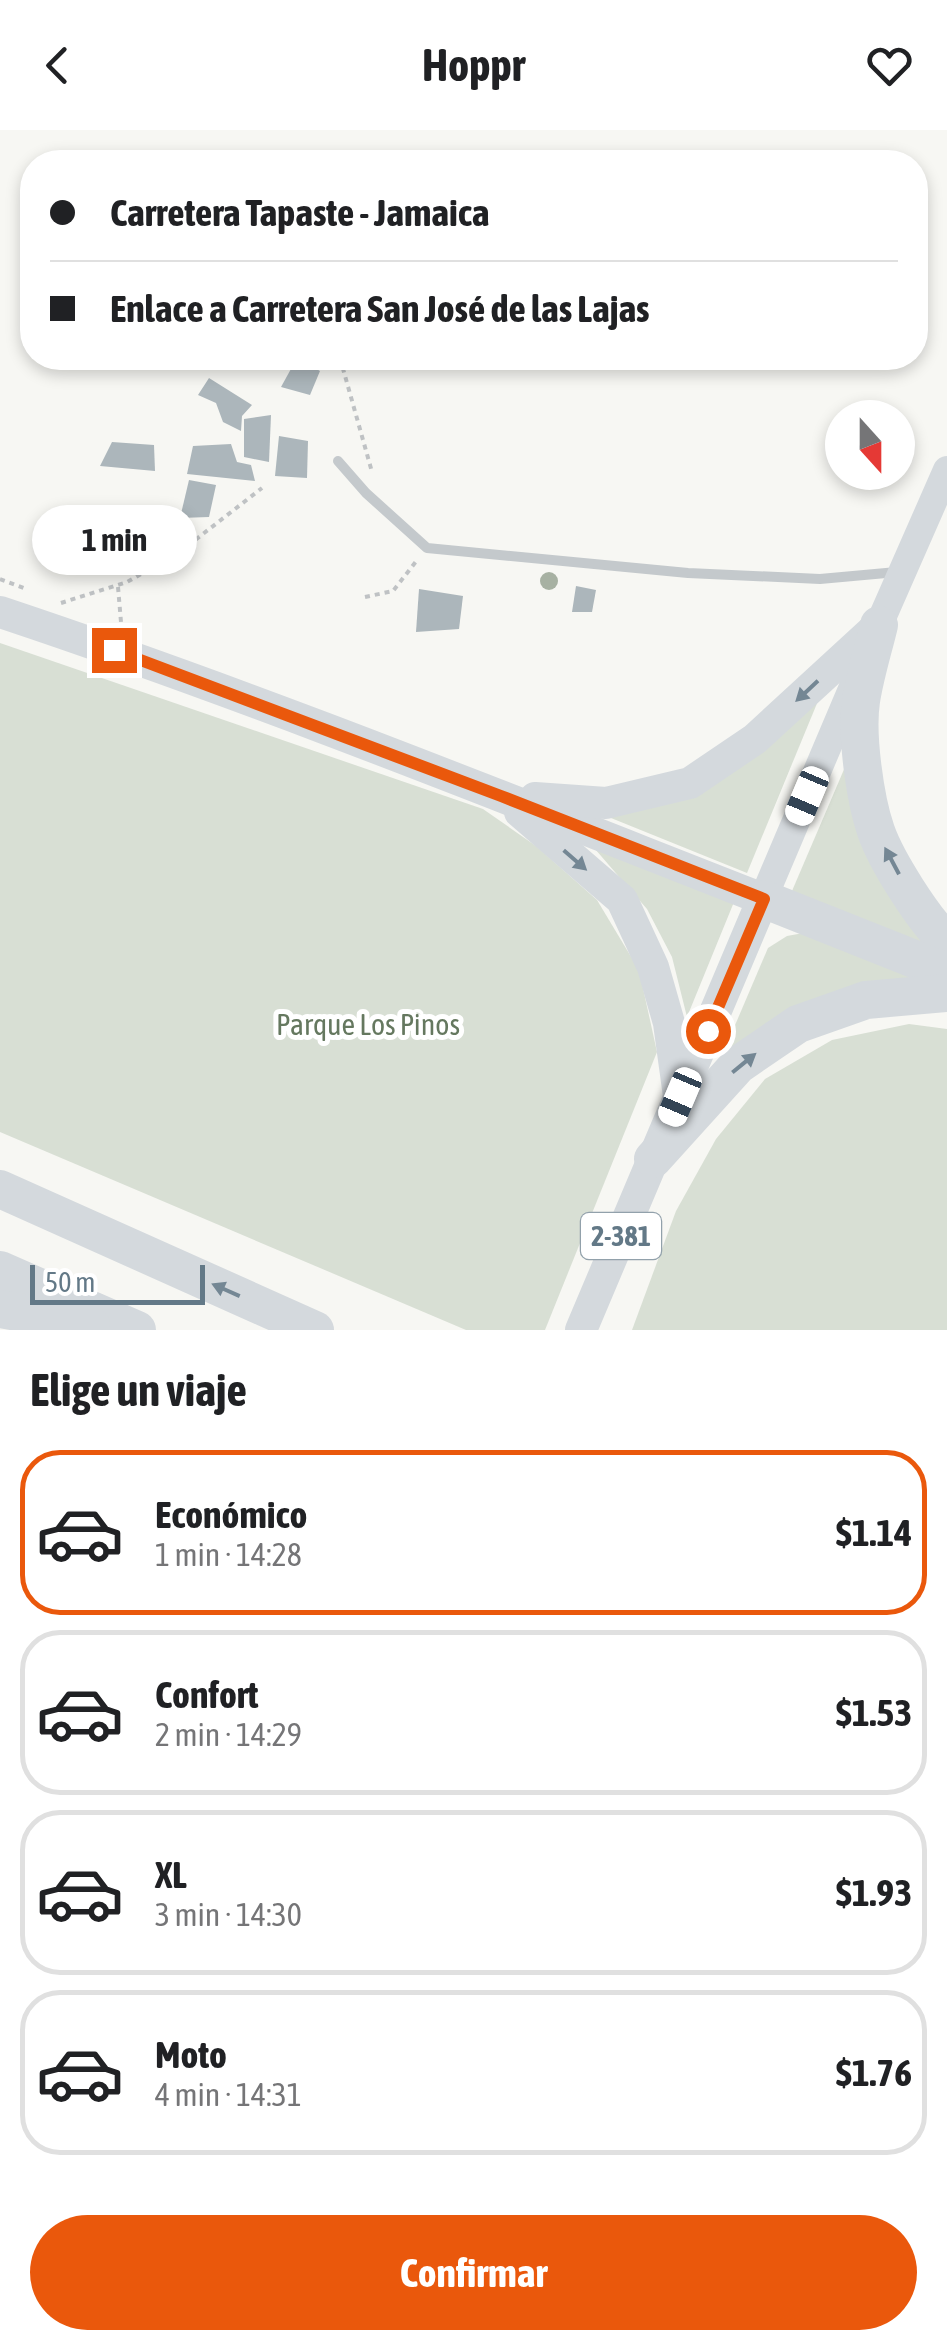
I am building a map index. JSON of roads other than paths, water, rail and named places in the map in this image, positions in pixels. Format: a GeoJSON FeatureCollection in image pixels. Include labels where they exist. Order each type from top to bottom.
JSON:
{"type":"FeatureCollection","features":[{"type":"Feature","properties":{"kind":"highway"},"geometry":{"type":"LineString","coordinates":[[879,625],[861,702],[860,738],[866,788],[876,832],[908,891],[947,942]]}},
{"type":"Feature","properties":{"kind":"highway"},"geometry":{"type":"LineString","coordinates":[[764,899],[947,972]]}},
{"type":"Feature","properties":{"kind":"highway"},"geometry":{"type":"LineString","coordinates":[[654,1159],[738,1065],[798,1024],[866,1000],[947,994]]}},
{"type":"Feature","properties":{"kind":"highway"},"geometry":{"type":"LineString","coordinates":[[0,1189],[316,1330]]}},
{"type":"Feature","properties":{"kind":"highway"},"geometry":{"type":"LineString","coordinates":[[0,1270],[137,1330]]}},
{"type":"Feature","properties":{"kind":"highway"},"geometry":{"type":"LineString","coordinates":[[0,1309],[120,1330]]}},
{"type":"Feature","properties":{"kind":"main road","name":"2-381"},"geometry":{"type":"LineString","coordinates":[[584,1322],[947,470]]}},
{"type":"Feature","properties":{"kind":"main road"},"geometry":{"type":"LineString","coordinates":[[0,612],[130,656],[764,899]]}},
{"type":"Feature","properties":{"kind":"main road"},"geometry":{"type":"LineString","coordinates":[[501,796],[606,803],[690,782],[755,739],[879,625]]}},
{"type":"Feature","properties":{"kind":"main road"},"geometry":{"type":"LineString","coordinates":[[501,796],[622,900],[653,967],[669,1023],[680,1097]]}},
{"type":"Feature","properties":{"kind":"lane"},"geometry":{"type":"LineString","coordinates":[[338,461],[427,548],[707,574],[820,579],[902,571]]}},
{"type":"Feature","properties":{"kind":"park label","name":"Parque Los Pinos"},"geometry":{"type":"Point","coordinates":[368,1025]}}]}
